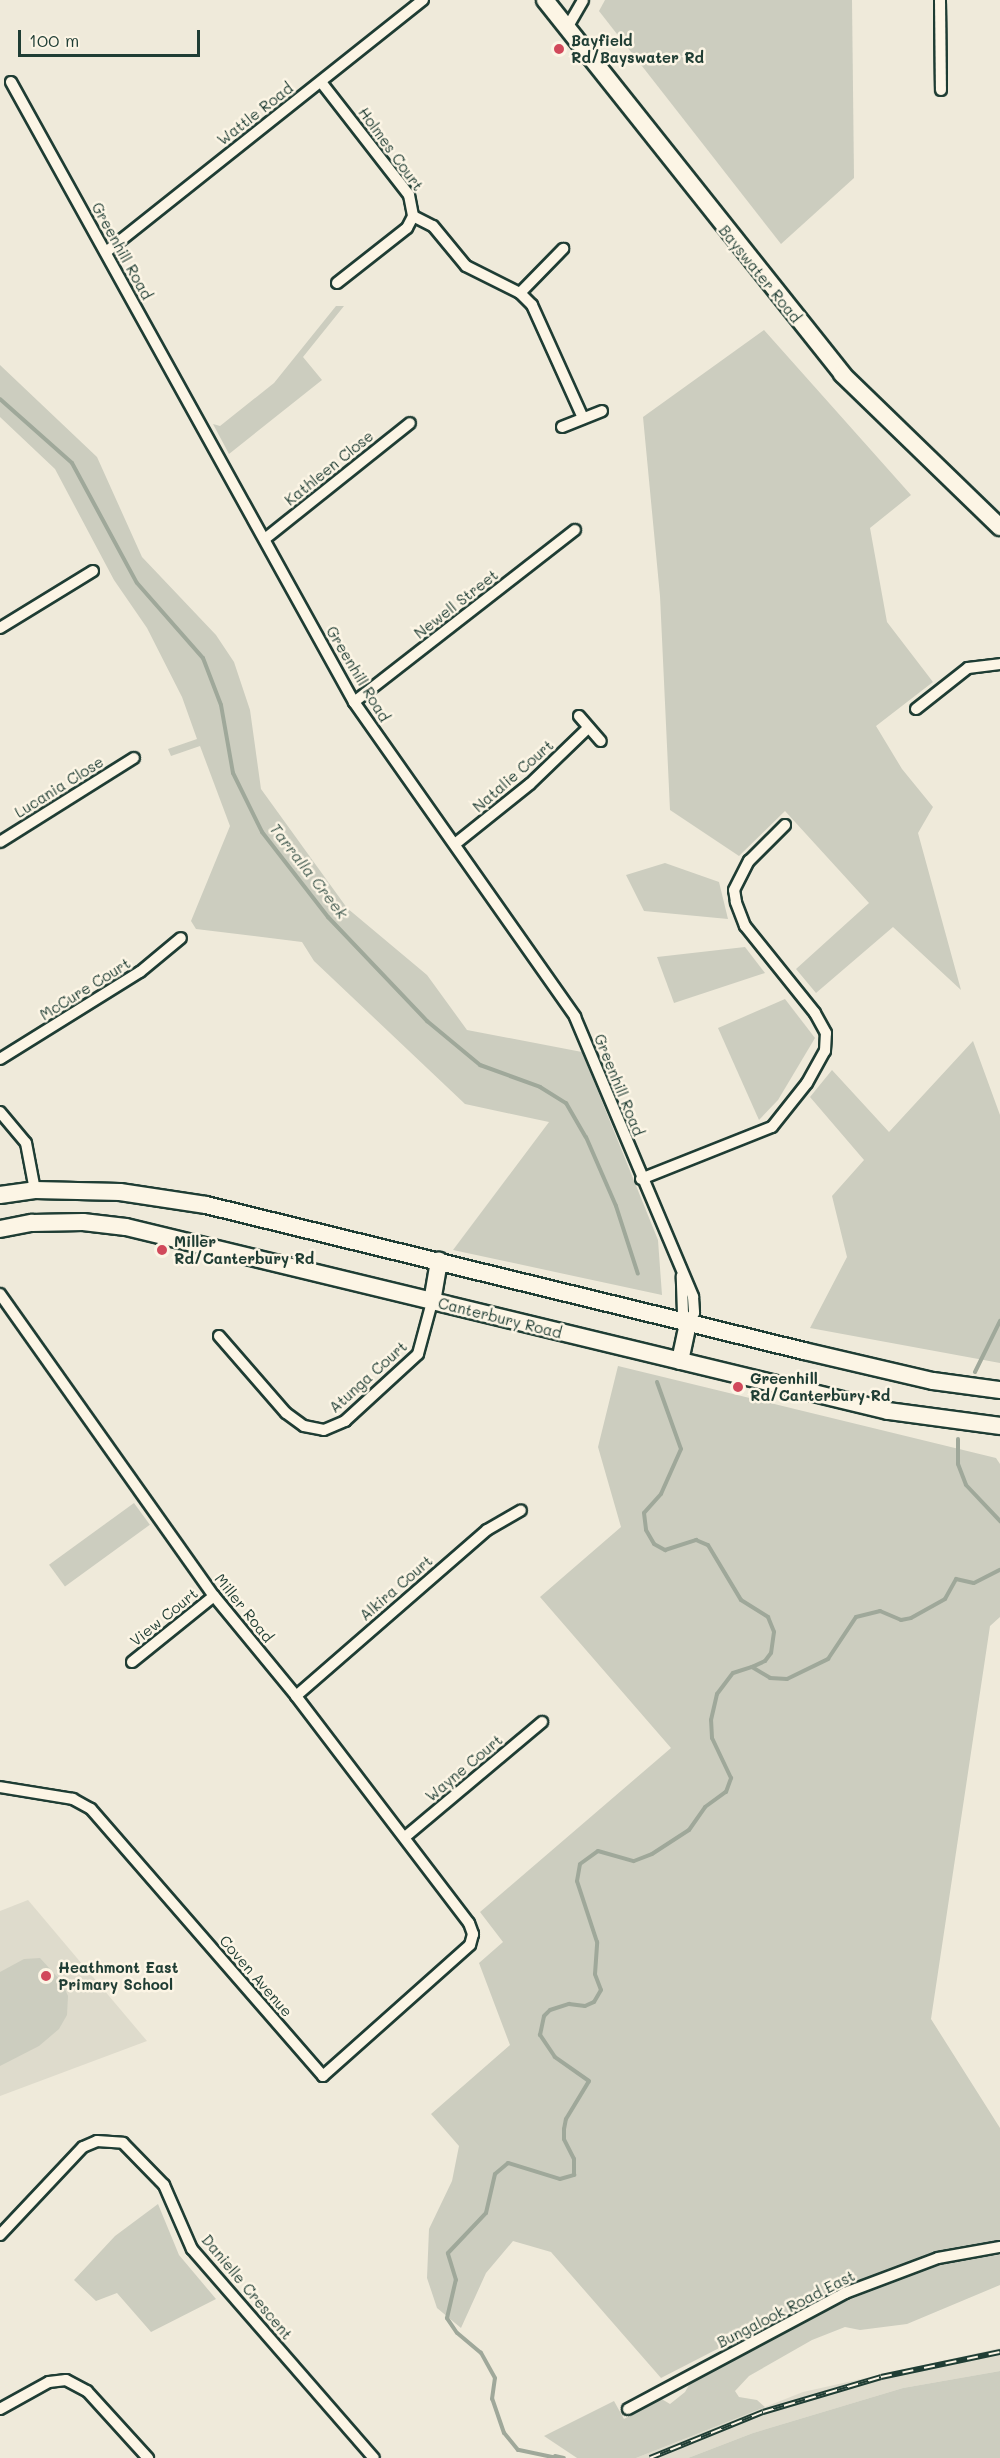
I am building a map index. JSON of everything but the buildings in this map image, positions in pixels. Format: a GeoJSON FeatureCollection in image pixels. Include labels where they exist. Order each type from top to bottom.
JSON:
{"type":"FeatureCollection","features":[{"type":"Feature","properties":{"kind":"main road","name":"Bayswater Road"},"geometry":{"type":"LineString","coordinates":[[545,0],[842,374],[1000,527]]}},
{"type":"Feature","properties":{"kind":"main road"},"geometry":{"type":"LineString","coordinates":[[0,1195],[35,1190],[120,1192],[206,1205],[933,1381],[1000,1390]]}},
{"type":"Feature","properties":{"kind":"main road","name":"Canterbury Road"},"geometry":{"type":"LineString","coordinates":[[0,1229],[42,1222],[126,1227],[888,1412],[1000,1426]]}},
{"type":"Feature","properties":{"kind":"main road"},"geometry":{"type":"LineString","coordinates":[[432,1302],[439,1261]]}},
{"type":"Feature","properties":{"kind":"main road"},"geometry":{"type":"LineString","coordinates":[[680,1361],[688,1322]]}},
{"type":"Feature","properties":{"kind":"street","name":"Wattle Road"},"geometry":{"type":"LineString","coordinates":[[106,252],[423,0]]}},
{"type":"Feature","properties":{"kind":"street"},"geometry":{"type":"LineString","coordinates":[[567,28],[583,0]]}},
{"type":"Feature","properties":{"kind":"street"},"geometry":{"type":"LineString","coordinates":[[940,0],[941,90]]}},
{"type":"Feature","properties":{"kind":"street","name":"Greenhill Road"},"geometry":{"type":"LineString","coordinates":[[11,82],[232,484],[266,538],[354,702],[575,1017],[695,1306],[688,1322]]}},
{"type":"Feature","properties":{"kind":"street","name":"Holmes Court"},"geometry":{"type":"LineString","coordinates":[[321,82],[409,195],[413,216],[433,226],[466,266],[520,293],[532,304],[583,418]]}},
{"type":"Feature","properties":{"kind":"street"},"geometry":{"type":"LineString","coordinates":[[337,283],[407,228],[413,216]]}},
{"type":"Feature","properties":{"kind":"street"},"geometry":{"type":"LineString","coordinates":[[520,293],[563,249]]}},
{"type":"Feature","properties":{"kind":"street"},"geometry":{"type":"LineString","coordinates":[[562,427],[602,411]]}},
{"type":"Feature","properties":{"kind":"street","name":"Kathleen Close"},"geometry":{"type":"LineString","coordinates":[[266,538],[410,423]]}},
{"type":"Feature","properties":{"kind":"street","name":"Newell Street"},"geometry":{"type":"LineString","coordinates":[[354,702],[575,530]]}},
{"type":"Feature","properties":{"kind":"street"},"geometry":{"type":"LineString","coordinates":[[0,628],[93,571]]}},
{"type":"Feature","properties":{"kind":"street"},"geometry":{"type":"LineString","coordinates":[[916,709],[968,668],[1000,664]]}},
{"type":"Feature","properties":{"kind":"street"},"geometry":{"type":"LineString","coordinates":[[579,716],[601,741]]}},
{"type":"Feature","properties":{"kind":"street","name":"Natalie Court"},"geometry":{"type":"LineString","coordinates":[[455,844],[530,784],[588,728]]}},
{"type":"Feature","properties":{"kind":"street","name":"Lucania Close"},"geometry":{"type":"LineString","coordinates":[[0,842],[134,758]]}},
{"type":"Feature","properties":{"kind":"street"},"geometry":{"type":"LineString","coordinates":[[641,1179],[772,1127],[790,1107],[825,1051],[826,1033],[815,1013],[745,926],[736,902],[734,890],[749,861],[784,825]]}},
{"type":"Feature","properties":{"kind":"street","name":"McCure Court"},"geometry":{"type":"LineString","coordinates":[[0,1059],[140,972],[181,938]]}},
{"type":"Feature","properties":{"kind":"street"},"geometry":{"type":"LineString","coordinates":[[0,1112],[26,1143],[35,1190]]}},
{"type":"Feature","properties":{"kind":"street","name":"Miller Road"},"geometry":{"type":"LineString","coordinates":[[0,1294],[214,1596],[296,1696],[405,1837],[473,1934]]}},
{"type":"Feature","properties":{"kind":"street","name":"Atunga Court"},"geometry":{"type":"LineString","coordinates":[[219,1336],[286,1413],[304,1426],[324,1430],[345,1421],[418,1354],[432,1302]]}},
{"type":"Feature","properties":{"kind":"street","name":"Alkira Court"},"geometry":{"type":"LineString","coordinates":[[296,1696],[487,1530],[521,1510]]}},
{"type":"Feature","properties":{"kind":"street","name":"View Court"},"geometry":{"type":"LineString","coordinates":[[132,1662],[214,1596]]}},
{"type":"Feature","properties":{"kind":"street","name":"Wayne Court"},"geometry":{"type":"LineString","coordinates":[[405,1837],[542,1722]]}},
{"type":"Feature","properties":{"kind":"street","name":"Coven Avenue"},"geometry":{"type":"LineString","coordinates":[[0,1787],[73,1799],[91,1809],[323,2076],[470,1945],[473,1934]]}},
{"type":"Feature","properties":{"kind":"street","name":"Danielle Crescent"},"geometry":{"type":"LineString","coordinates":[[0,2235],[83,2147],[97,2141],[123,2143],[164,2185],[192,2249],[374,2458]]}},
{"type":"Feature","properties":{"kind":"street","name":"Bungalook Road East"},"geometry":{"type":"LineString","coordinates":[[628,2409],[845,2293],[938,2258],[1000,2247]]}},
{"type":"Feature","properties":{"kind":"street"},"geometry":{"type":"LineString","coordinates":[[0,2409],[49,2382],[66,2380],[87,2391],[148,2458]]}},
{"type":"Feature","properties":{"kind":"shaded area"},"geometry":{"type":"Polygon","coordinates":[[[605,0],[852,0],[854,178],[781,244],[599,11],[605,0]]]}},
{"type":"Feature","properties":{"kind":"shaded area"},"geometry":{"type":"Polygon","coordinates":[[[336,306],[344,306],[303,357],[322,380],[229,454],[213,424],[220,426],[274,383],[336,306]]]}},
{"type":"Feature","properties":{"kind":"shaded area"},"geometry":{"type":"Polygon","coordinates":[[[764,330],[911,495],[870,528],[887,622],[933,682],[876,726],[902,769],[933,807],[918,833],[961,990],[893,927],[816,993],[796,969],[869,903],[785,811],[739,856],[670,810],[660,596],[643,417],[764,330]]]}},
{"type":"Feature","properties":{"kind":"shaded area"},"geometry":{"type":"Polygon","coordinates":[[[0,365],[97,457],[142,557],[216,635],[234,662],[250,710],[261,789],[347,908],[427,975],[467,1030],[582,1052],[658,1240],[662,1295],[453,1250],[549,1122],[465,1104],[314,961],[302,942],[196,929],[191,921],[230,826],[200,746],[171,756],[168,749],[197,739],[182,697],[147,628],[114,580],[55,469],[0,417],[0,365]]]}},
{"type":"Feature","properties":{"kind":"shaded area"},"geometry":{"type":"Polygon","coordinates":[[[665,863],[719,882],[728,919],[644,911],[626,875],[665,863]]]}},
{"type":"Feature","properties":{"kind":"shaded area"},"geometry":{"type":"Polygon","coordinates":[[[745,947],[765,973],[674,1003],[657,957],[745,947]]]}},
{"type":"Feature","properties":{"kind":"shaded area"},"geometry":{"type":"Polygon","coordinates":[[[785,999],[815,1038],[778,1100],[759,1120],[718,1028],[785,999]]]}},
{"type":"Feature","properties":{"kind":"shaded area"},"geometry":{"type":"Polygon","coordinates":[[[973,1041],[1000,1115],[1000,1363],[810,1328],[847,1257],[832,1196],[864,1160],[810,1097],[832,1070],[889,1132],[973,1041]]]}},
{"type":"Feature","properties":{"kind":"shaded area"},"geometry":{"type":"Polygon","coordinates":[[[618,1366],[996,1458],[1000,1464],[1000,1617],[990,1626],[931,2019],[1000,2128],[1000,2240],[914,2260],[828,2292],[661,2378],[551,2252],[513,2241],[486,2273],[461,2328],[437,2308],[427,2278],[429,2229],[452,2181],[459,2146],[431,2114],[510,2045],[479,1963],[503,1942],[480,1912],[671,1748],[540,1597],[621,1527],[598,1447],[618,1366]]]}},
{"type":"Feature","properties":{"kind":"shaded area"},"geometry":{"type":"Polygon","coordinates":[[[134,1503],[150,1525],[65,1587],[49,1565],[134,1503]]]}},
{"type":"Feature","properties":{"kind":"shaded area","name":"Heathmont East Primary School"},"geometry":{"type":"Polygon","coordinates":[[[28,1900],[147,2041],[0,2096],[0,1911],[28,1900]]]}},
{"type":"Feature","properties":{"kind":"shaded area"},"geometry":{"type":"Polygon","coordinates":[[[40,1958],[62,1982],[68,1996],[67,2015],[59,2029],[39,2046],[0,2066],[0,1972],[24,1959],[40,1958]]]}},
{"type":"Feature","properties":{"kind":"shaded area"},"geometry":{"type":"Polygon","coordinates":[[[158,2204],[179,2255],[216,2299],[151,2332],[117,2293],[96,2301],[74,2280],[115,2236],[158,2204]]]}},
{"type":"Feature","properties":{"kind":"shaded area"},"geometry":{"type":"Polygon","coordinates":[[[1000,2255],[1000,2285],[907,2324],[860,2330],[845,2327],[812,2340],[749,2376],[735,2391],[739,2397],[757,2400],[765,2407],[636,2458],[577,2458],[544,2436],[614,2401],[624,2419],[660,2398],[670,2404],[685,2392],[693,2378],[791,2325],[940,2261],[1000,2255]]]}},
{"type":"Feature","properties":{"kind":"shaded area"},"geometry":{"type":"Polygon","coordinates":[[[1000,2348],[1000,2371],[903,2388],[753,2433],[688,2458],[636,2458],[803,2392],[1000,2348]]]}},
{"type":"Feature","properties":{"kind":"shaded area"},"geometry":{"type":"Polygon","coordinates":[[[1000,2371],[1000,2458],[688,2458],[753,2433],[903,2388],[1000,2371]]]}},
{"type":"Feature","properties":{"kind":"waterway","name":"Tarralla Creek"},"geometry":{"type":"LineString","coordinates":[[0,399],[72,463],[137,583],[203,658],[221,705],[233,773],[262,832],[328,917],[427,1021],[480,1065],[540,1087],[566,1103],[586,1137],[616,1206],[638,1274]]}},
{"type":"Feature","properties":{"kind":"waterway"},"geometry":{"type":"LineString","coordinates":[[975,1372],[1000,1321]]}},
{"type":"Feature","properties":{"kind":"waterway"},"geometry":{"type":"LineString","coordinates":[[657,1382],[681,1449],[661,1494],[644,1513],[646,1530],[654,1544],[665,1550],[696,1540],[708,1545],[741,1600],[768,1617],[774,1632],[771,1653],[765,1661],[752,1667]]}},
{"type":"Feature","properties":{"kind":"waterway"},"geometry":{"type":"LineString","coordinates":[[958,1439],[958,1464],[966,1485],[1000,1521]]}},
{"type":"Feature","properties":{"kind":"waterway"},"geometry":{"type":"LineString","coordinates":[[557,2458],[518,2450],[504,2433],[492,2399],[495,2378],[481,2353],[457,2333],[447,2318],[456,2280],[448,2253],[486,2213],[495,2174],[508,2163],[560,2179],[574,2175],[574,2159],[564,2139],[564,2129],[566,2119],[589,2081],[555,2057],[540,2035],[544,2016],[550,2010],[569,2004],[585,2006],[594,2002],[601,1990],[595,1974],[597,1942],[577,1881],[580,1864],[598,1851],[634,1861],[652,1854],[689,1830],[705,1807],[726,1792],[731,1778],[712,1738],[711,1720],[717,1694],[733,1673],[752,1667],[770,1678],[787,1679],[828,1659],[856,1617],[880,1611],[901,1620],[911,1618],[945,1599],[956,1579],[974,1583],[1000,1570]]}},
{"type":"Feature","properties":{"kind":"waterway"},"geometry":{"type":"LineString","coordinates":[[555,2456],[564,2458]]}},
{"type":"Feature","properties":{"kind":"railway"},"geometry":{"type":"LineString","coordinates":[[650,2458],[763,2412],[881,2377],[1000,2352]]}},
{"type":"Feature","properties":{"kind":"place","name":"Bayfield Rd/Bayswater Rd"},"geometry":{"type":"Point","coordinates":[559,49]}},
{"type":"Feature","properties":{"kind":"place","name":"Miller Rd/Canterbury Rd"},"geometry":{"type":"Point","coordinates":[162,1250]}},
{"type":"Feature","properties":{"kind":"place","name":"Greenhill Rd/Canterbury Rd"},"geometry":{"type":"Point","coordinates":[738,1387]}},
{"type":"Feature","properties":{"kind":"place","name":"Heathmont East Primary School"},"geometry":{"type":"Point","coordinates":[46,1976]}}]}
